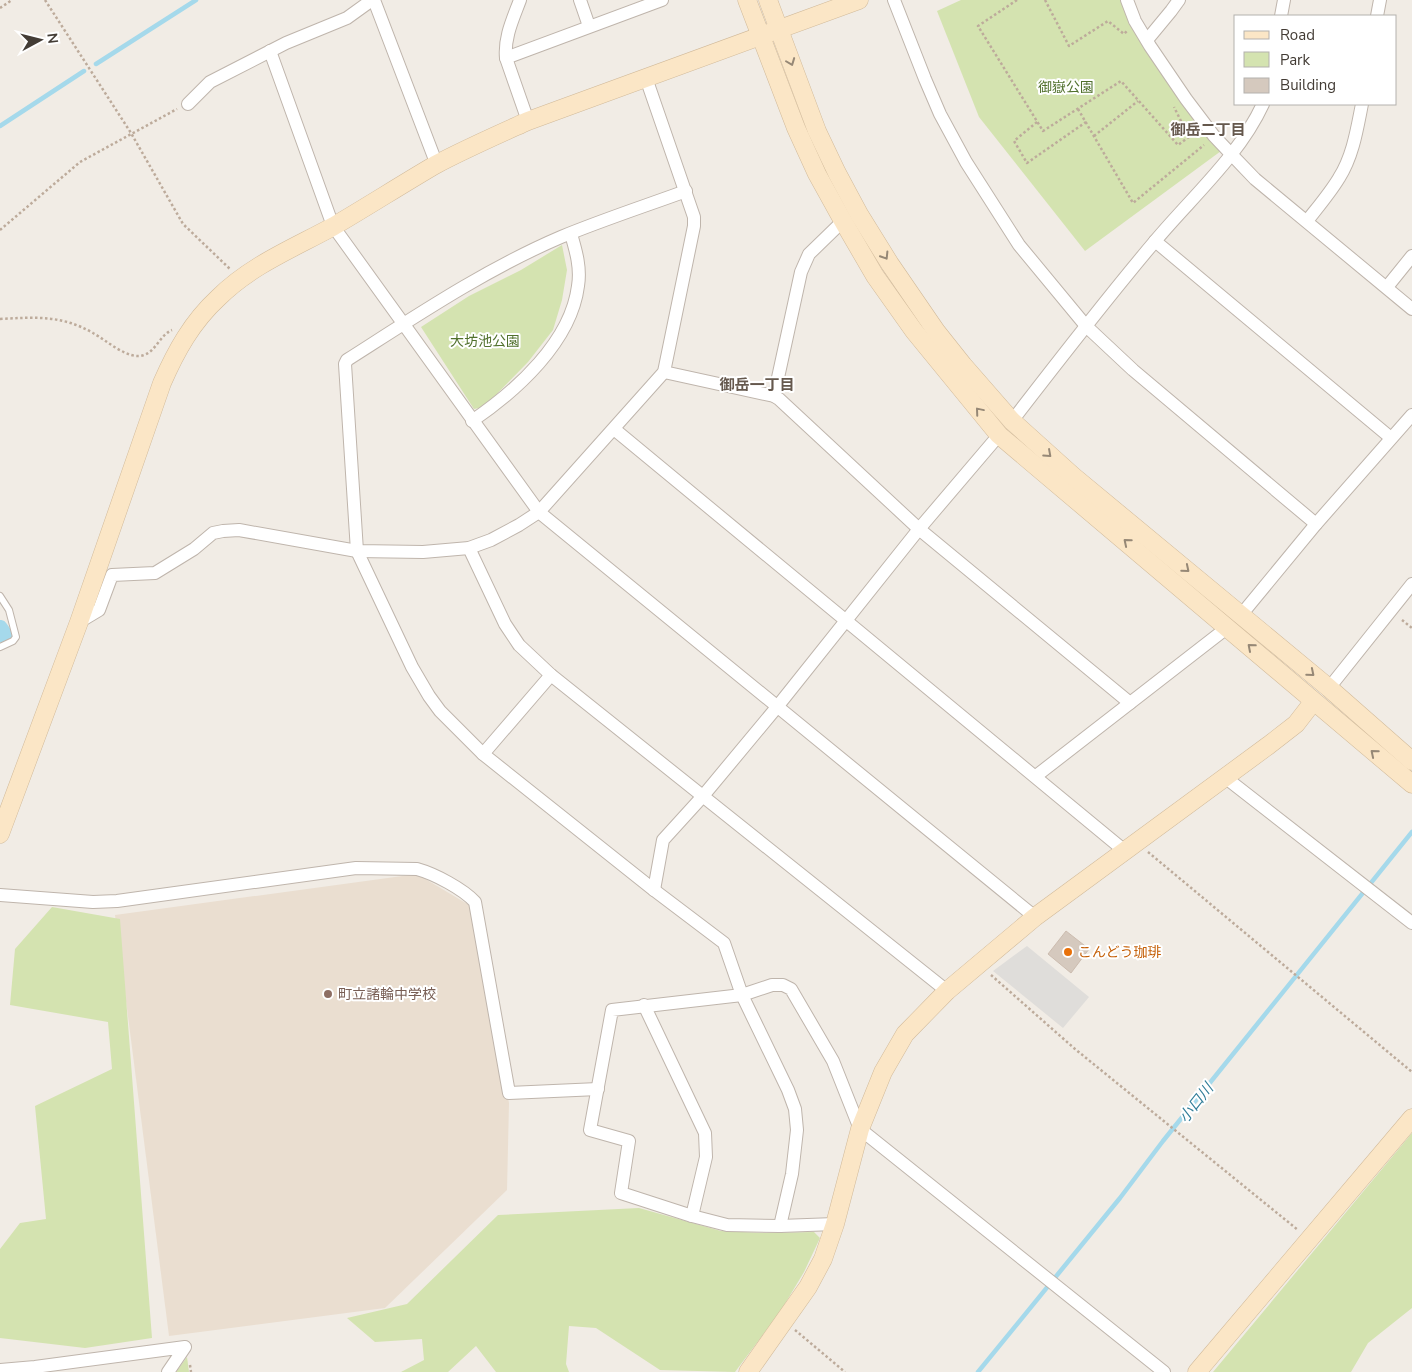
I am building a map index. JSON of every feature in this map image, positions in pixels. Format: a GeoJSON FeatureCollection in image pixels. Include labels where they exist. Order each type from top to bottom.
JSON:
{"type":"FeatureCollection","features":[{"type":"Feature","properties":{"kind":"street"},"geometry":{"type":"LineString","coordinates":[[188,104],[210,82],[270,51],[347,18],[373,0],[437,165]]}},
{"type":"Feature","properties":{"kind":"street"},"geometry":{"type":"LineString","coordinates":[[520,0],[505,47],[506,58],[528,121]]}},
{"type":"Feature","properties":{"kind":"street"},"geometry":{"type":"LineString","coordinates":[[580,0],[588,26]]}},
{"type":"Feature","properties":{"kind":"street"},"geometry":{"type":"LineString","coordinates":[[506,58],[662,0]]}},
{"type":"Feature","properties":{"kind":"street"},"geometry":{"type":"LineString","coordinates":[[747,0],[759,36],[800,136],[817,174],[843,221],[875,276],[914,331],[999,435],[1412,784]]}},
{"type":"Feature","properties":{"kind":"street"},"geometry":{"type":"LineString","coordinates":[[768,0],[817,131],[837,173],[860,214],[890,264],[936,331],[1012,421],[1073,476],[1328,688],[1412,761]]}},
{"type":"Feature","properties":{"kind":"street"},"geometry":{"type":"LineString","coordinates":[[0,834],[79,622],[162,383],[173,358],[188,333],[212,304],[240,279],[265,263],[333,226],[437,165],[528,121],[859,0]]}},
{"type":"Feature","properties":{"kind":"street"},"geometry":{"type":"LineString","coordinates":[[894,0],[925,79],[966,162],[1019,245],[1086,326],[1140,376],[1316,524]]}},
{"type":"Feature","properties":{"kind":"street"},"geometry":{"type":"LineString","coordinates":[[1127,0],[1135,21],[1147,40],[1186,99],[1214,136],[1255,179],[1412,309]]}},
{"type":"Feature","properties":{"kind":"street"},"geometry":{"type":"LineString","coordinates":[[1147,40],[1179,0]]}},
{"type":"Feature","properties":{"kind":"street"},"geometry":{"type":"LineString","coordinates":[[1281,15],[1284,0]]}},
{"type":"Feature","properties":{"kind":"street"},"geometry":{"type":"LineString","coordinates":[[1377,15],[1380,0]]}},
{"type":"Feature","properties":{"kind":"street"},"geometry":{"type":"LineString","coordinates":[[270,51],[333,226],[539,512],[1035,917]]}},
{"type":"Feature","properties":{"kind":"street"},"geometry":{"type":"LineString","coordinates":[[79,622],[99,610],[112,575],[154,573],[194,549],[214,533],[239,530],[357,551],[423,552],[469,548],[499,536],[539,512],[664,372],[694,226],[694,216],[646,78]]}},
{"type":"Feature","properties":{"kind":"street"},"geometry":{"type":"LineString","coordinates":[[1012,421],[1155,241],[1231,154],[1262,105]]}},
{"type":"Feature","properties":{"kind":"street"},"geometry":{"type":"LineString","coordinates":[[1307,221],[1340,177],[1356,135],[1362,105]]}},
{"type":"Feature","properties":{"kind":"street"},"geometry":{"type":"LineString","coordinates":[[686,191],[570,234],[518,257],[402,324],[348,360],[345,364],[357,551],[412,667],[428,696],[440,711],[483,754],[724,943],[742,994],[788,1090],[794,1109],[797,1130],[794,1157],[786,1204],[780,1226]]}},
{"type":"Feature","properties":{"kind":"street"},"geometry":{"type":"LineString","coordinates":[[774,396],[801,272],[810,254],[843,221]]}},
{"type":"Feature","properties":{"kind":"street"},"geometry":{"type":"LineString","coordinates":[[472,421],[494,406],[536,365],[558,338],[567,322],[578,286],[578,258],[570,234]]}},
{"type":"Feature","properties":{"kind":"street"},"geometry":{"type":"LineString","coordinates":[[1155,241],[1391,438]]}},
{"type":"Feature","properties":{"kind":"street"},"geometry":{"type":"LineString","coordinates":[[1387,288],[1412,256]]}},
{"type":"Feature","properties":{"kind":"street"},"geometry":{"type":"LineString","coordinates":[[664,372],[774,396],[919,529],[1130,703]]}},
{"type":"Feature","properties":{"kind":"street"},"geometry":{"type":"LineString","coordinates":[[1241,615],[1316,524],[1412,415]]}},
{"type":"Feature","properties":{"kind":"street"},"geometry":{"type":"LineString","coordinates":[[614,429],[1036,776],[1132,847]]}},
{"type":"Feature","properties":{"kind":"street"},"geometry":{"type":"LineString","coordinates":[[654,890],[663,840],[703,796],[777,707],[919,529],[999,435]]}},
{"type":"Feature","properties":{"kind":"street"},"geometry":{"type":"LineString","coordinates":[[469,548],[505,624],[519,645],[550,675],[947,991]]}},
{"type":"Feature","properties":{"kind":"street"},"geometry":{"type":"LineString","coordinates":[[1328,688],[1412,584]]}},
{"type":"Feature","properties":{"kind":"street"},"geometry":{"type":"LineString","coordinates":[[1036,776],[1228,627]]}},
{"type":"Feature","properties":{"kind":"street"},"geometry":{"type":"LineString","coordinates":[[483,754],[550,675]]}},
{"type":"Feature","properties":{"kind":"street"},"geometry":{"type":"LineString","coordinates":[[748,1372],[808,1288],[823,1259],[835,1224],[860,1129],[883,1072],[905,1034],[947,991],[1035,917],[1226,778],[1296,724],[1313,702]]}},
{"type":"Feature","properties":{"kind":"street"},"geometry":{"type":"LineString","coordinates":[[1226,778],[1412,923]]}},
{"type":"Feature","properties":{"kind":"street"},"geometry":{"type":"LineString","coordinates":[[0,895],[93,902],[117,901],[356,868],[417,869],[469,896],[476,902],[509,1093],[598,1089]]}},
{"type":"Feature","properties":{"kind":"street"},"geometry":{"type":"LineString","coordinates":[[835,1224],[727,1225],[621,1193],[629,1141],[590,1130],[612,1010],[742,994],[772,985],[784,984],[791,988],[833,1061],[860,1129],[1164,1372]]}},
{"type":"Feature","properties":{"kind":"street"},"geometry":{"type":"LineString","coordinates":[[644,1005],[705,1133],[706,1157],[692,1216]]}},
{"type":"Feature","properties":{"kind":"street"},"geometry":{"type":"LineString","coordinates":[[1197,1372],[1412,1118]]}},
{"type":"Feature","properties":{"kind":"street"},"geometry":{"type":"LineString","coordinates":[[0,1370],[185,1347],[168,1372]]}},
{"type":"Feature","properties":{"kind":"lane"},"geometry":{"type":"LineString","coordinates":[[0,596],[9,610],[16,636],[13,641],[0,647]]}},
{"type":"Feature","properties":{"kind":"path"},"geometry":{"type":"LineString","coordinates":[[0,8],[12,0]]}},
{"type":"Feature","properties":{"kind":"path"},"geometry":{"type":"LineString","coordinates":[[44,0],[131,133],[183,224],[240,279]]}},
{"type":"Feature","properties":{"kind":"path"},"geometry":{"type":"LineString","coordinates":[[1017,0],[978,26],[1043,132],[1121,81],[1178,146],[1189,137],[1171,102]]}},
{"type":"Feature","properties":{"kind":"path"},"geometry":{"type":"LineString","coordinates":[[1046,0],[1068,46],[1108,21],[1124,34],[1135,21]]}},
{"type":"Feature","properties":{"kind":"path"},"geometry":{"type":"LineString","coordinates":[[1094,136],[1138,100]]}},
{"type":"Feature","properties":{"kind":"path"},"geometry":{"type":"LineString","coordinates":[[0,230],[80,162],[188,104]]}},
{"type":"Feature","properties":{"kind":"path"},"geometry":{"type":"LineString","coordinates":[[1078,109],[1133,203],[1214,136]]}},
{"type":"Feature","properties":{"kind":"path"},"geometry":{"type":"LineString","coordinates":[[1037,122],[1014,141],[1027,163],[1086,122]]}},
{"type":"Feature","properties":{"kind":"path"},"geometry":{"type":"LineString","coordinates":[[0,319],[51,318],[67,321],[94,333],[136,357],[143,356],[149,352],[163,335],[170,330],[180,327],[188,333]]}},
{"type":"Feature","properties":{"kind":"path"},"geometry":{"type":"LineString","coordinates":[[1132,847],[1412,1072]]}},
{"type":"Feature","properties":{"kind":"path"},"geometry":{"type":"LineString","coordinates":[[978,964],[1075,1049],[1309,1239]]}},
{"type":"Feature","properties":{"kind":"path"},"geometry":{"type":"LineString","coordinates":[[784,1321],[846,1372]]}},
{"type":"Feature","properties":{"kind":"shaded area"},"geometry":{"type":"Polygon","coordinates":[[[417,874],[469,905],[509,1103],[507,1190],[385,1308],[169,1336],[115,915],[417,874]]]}},
{"type":"Feature","properties":{"kind":"shaded area"},"geometry":{"type":"Polygon","coordinates":[[[1027,946],[1089,997],[1063,1028],[993,971],[1027,946]]]}},
{"type":"Feature","properties":{"kind":"green space","name":"御嶽公園"},"geometry":{"type":"Polygon","coordinates":[[[961,0],[1122,0],[1221,151],[1085,251],[979,117],[937,11],[961,0]]]}},
{"type":"Feature","properties":{"kind":"green space","name":"大坊池公園"},"geometry":{"type":"Polygon","coordinates":[[[562,245],[567,270],[562,300],[553,330],[528,362],[484,407],[474,409],[421,327],[469,296],[521,270],[562,245]]]}},
{"type":"Feature","properties":{"kind":"green space"},"geometry":{"type":"Polygon","coordinates":[[[52,907],[120,919],[152,1338],[85,1348],[0,1338],[0,1249],[20,1223],[46,1219],[35,1106],[112,1069],[108,1022],[10,1005],[15,949],[52,907]]]}},
{"type":"Feature","properties":{"kind":"green space"},"geometry":{"type":"Polygon","coordinates":[[[1412,1133],[1412,1308],[1368,1343],[1351,1372],[1213,1372],[1412,1133]]]}},
{"type":"Feature","properties":{"kind":"green space"},"geometry":{"type":"Polygon","coordinates":[[[639,1208],[721,1231],[766,1233],[814,1232],[820,1238],[804,1272],[780,1312],[735,1372],[660,1370],[596,1328],[569,1326],[566,1364],[569,1372],[496,1372],[476,1346],[448,1372],[401,1372],[424,1360],[422,1339],[375,1342],[347,1318],[407,1304],[498,1215],[639,1208]]]}},
{"type":"Feature","properties":{"kind":"green space"},"geometry":{"type":"Polygon","coordinates":[[[187,1357],[189,1372],[176,1372],[187,1357]]]}},
{"type":"Feature","properties":{"kind":"building","name":"こんどう珈琲"},"geometry":{"type":"Polygon","coordinates":[[[1066,931],[1089,949],[1071,973],[1048,954],[1066,931]]]}},
{"type":"Feature","properties":{"kind":"waterway"},"geometry":{"type":"LineString","coordinates":[[96,64],[196,0]]}},
{"type":"Feature","properties":{"kind":"waterway"},"geometry":{"type":"LineString","coordinates":[[0,126],[84,71]]}},
{"type":"Feature","properties":{"kind":"waterway"},"geometry":{"type":"LineString","coordinates":[[0,628],[7,638]]}},
{"type":"Feature","properties":{"kind":"waterway","name":"小口川"},"geometry":{"type":"LineString","coordinates":[[978,1372],[1120,1198],[1163,1141],[1412,832]]}},
{"type":"Feature","properties":{"kind":"place","name":"こんどう珈琲"},"geometry":{"type":"Point","coordinates":[1068,952]}},
{"type":"Feature","properties":{"kind":"place","name":"町立諸輪中学校"},"geometry":{"type":"Point","coordinates":[328,994]}},
{"type":"Feature","properties":{"kind":"district","name":"御岳二丁目"},"geometry":{"type":"Point","coordinates":[1208,130]}},
{"type":"Feature","properties":{"kind":"district","name":"御岳一丁目"},"geometry":{"type":"Point","coordinates":[757,385]}}]}
